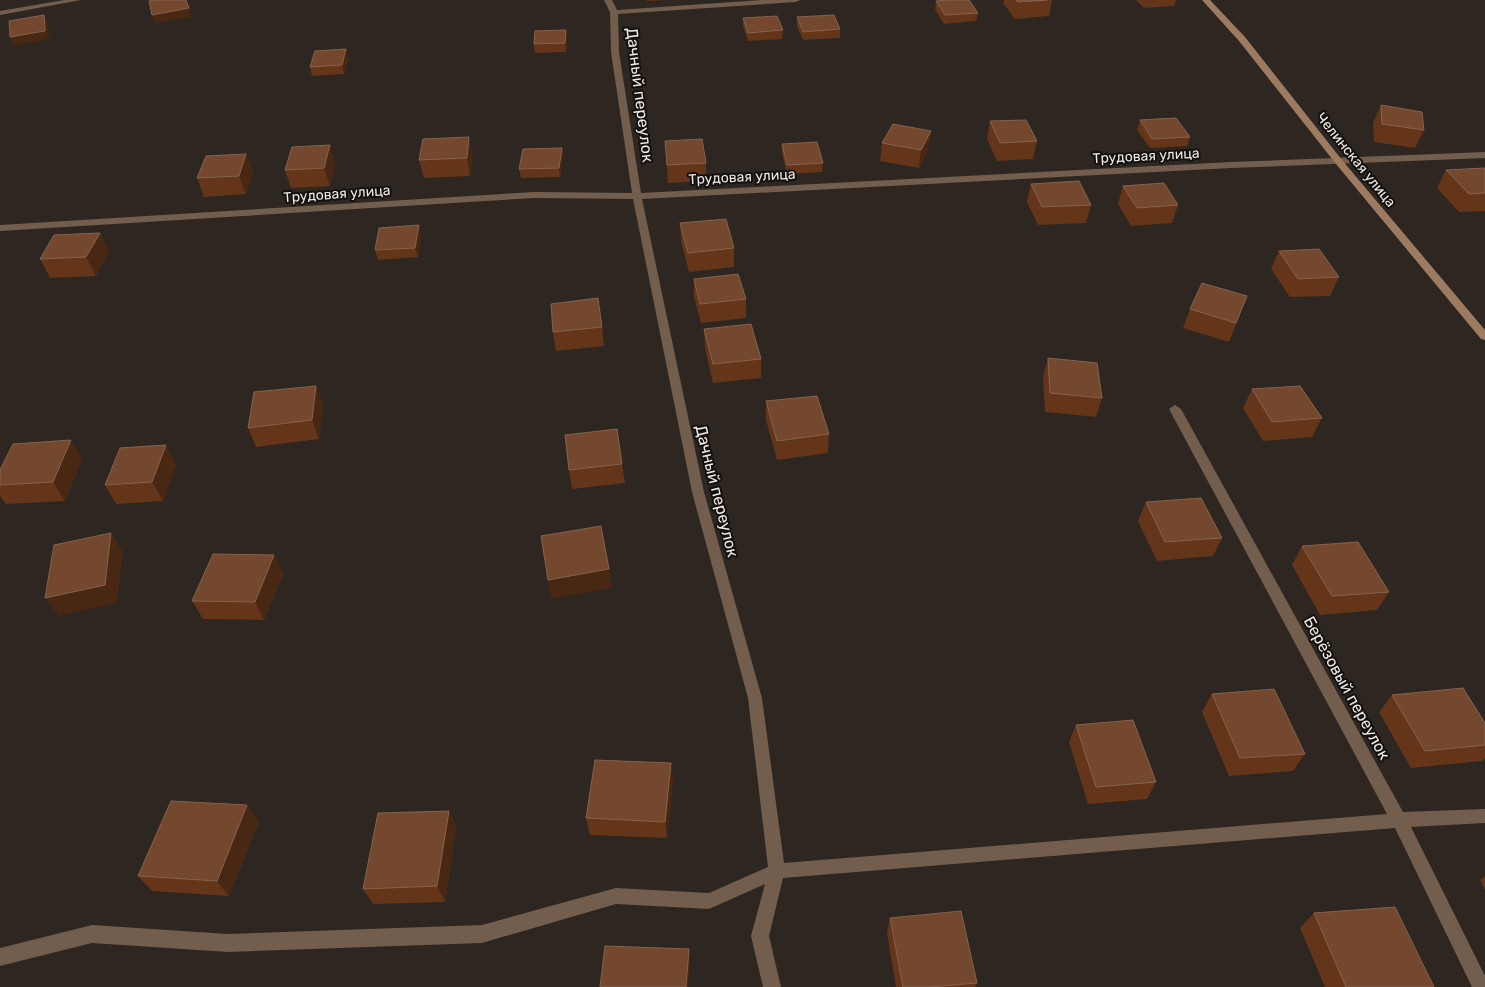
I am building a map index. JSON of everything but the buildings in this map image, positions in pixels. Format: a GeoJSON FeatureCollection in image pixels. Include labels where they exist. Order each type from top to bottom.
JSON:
{"type":"FeatureCollection","features":[{"type":"Feature","properties":{"kind":"street"},"geometry":{"type":"LineString","coordinates":[[0,13],[77,0]]}},
{"type":"Feature","properties":{"kind":"street","name":"Дачный переулок"},"geometry":{"type":"LineString","coordinates":[[608,0],[614,12],[615,52],[637,196],[698,492],[756,698],[777,871],[760,936],[772,987]]}},
{"type":"Feature","properties":{"kind":"street"},"geometry":{"type":"LineString","coordinates":[[614,12],[796,0]]}},
{"type":"Feature","properties":{"kind":"street","name":"Челинская улица"},"geometry":{"type":"LineString","coordinates":[[1206,0],[1242,39],[1339,162],[1485,337]]}},
{"type":"Feature","properties":{"kind":"street","name":"Трудовая улица"},"geometry":{"type":"LineString","coordinates":[[0,228],[534,195],[637,196],[1231,164],[1339,162],[1485,155]]}},
{"type":"Feature","properties":{"kind":"street","name":"Берёзовый переулок"},"geometry":{"type":"LineString","coordinates":[[1175,409],[1399,820],[1481,987]]}},
{"type":"Feature","properties":{"kind":"street"},"geometry":{"type":"LineString","coordinates":[[0,957],[92,934],[228,943],[482,934],[616,896],[710,900],[777,871],[1399,820],[1485,816]]}}]}
